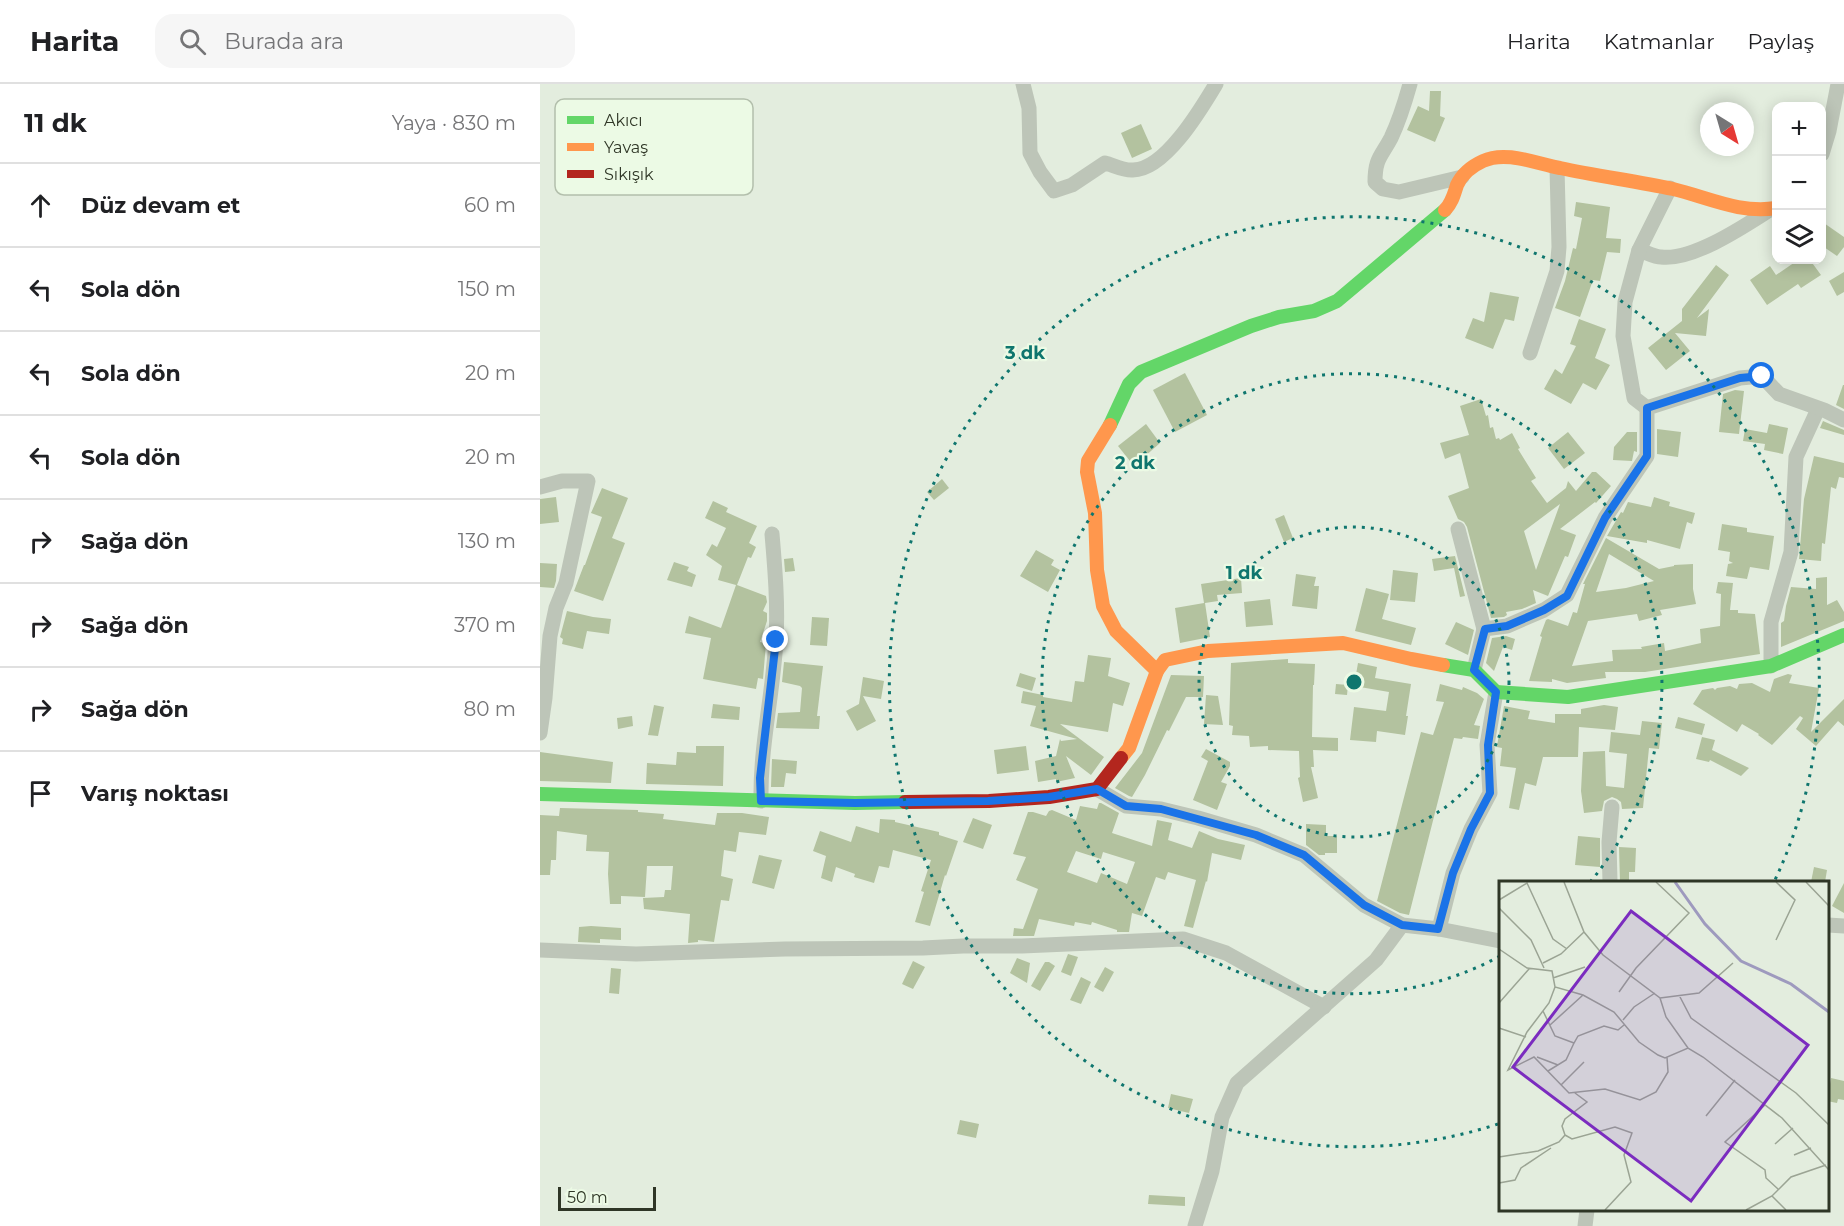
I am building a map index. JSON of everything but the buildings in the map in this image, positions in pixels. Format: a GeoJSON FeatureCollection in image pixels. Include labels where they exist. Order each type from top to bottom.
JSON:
{"type":"FeatureCollection","features":[{"type":"Feature","properties":{"kind":"street"},"geometry":{"type":"LineString","coordinates":[[1023,84],[1029,108],[1030,153],[1054,191],[1072,185],[1105,163],[1133,171],[1157,162],[1194,119],[1216,84]]}},
{"type":"Feature","properties":{"kind":"street"},"geometry":{"type":"LineString","coordinates":[[1410,84],[1391,138],[1375,166],[1375,182],[1383,189],[1399,192],[1462,177]]}},
{"type":"Feature","properties":{"kind":"street"},"geometry":{"type":"LineString","coordinates":[[1826,140],[1838,84]]}},
{"type":"Feature","properties":{"kind":"street"},"geometry":{"type":"LineString","coordinates":[[1156,671],[1116,631],[1103,606],[1097,570],[1095,513],[1087,472],[1088,461],[1106,433],[1129,384],[1142,372],[1251,326],[1279,317],[1314,311],[1337,301],[1448,207],[1462,177],[1477,164],[1493,157],[1541,163],[1557,168],[1670,188],[1747,209],[1772,209]]}},
{"type":"Feature","properties":{"kind":"street"},"geometry":{"type":"LineString","coordinates":[[1530,353],[1557,271],[1559,247],[1557,168]]}},
{"type":"Feature","properties":{"kind":"street"},"geometry":{"type":"LineString","coordinates":[[1647,408],[1634,398],[1623,336],[1625,302],[1639,250],[1670,188]]}},
{"type":"Feature","properties":{"kind":"street"},"geometry":{"type":"LineString","coordinates":[[1639,250],[1662,257],[1683,254],[1708,246],[1736,232],[1772,209]]}},
{"type":"Feature","properties":{"kind":"street"},"geometry":{"type":"LineString","coordinates":[[1647,408],[1740,378],[1762,376],[1779,394],[1824,410],[1844,420]]}},
{"type":"Feature","properties":{"kind":"street"},"geometry":{"type":"LineString","coordinates":[[1485,629],[1507,626],[1544,610],[1567,596],[1605,518],[1647,456],[1647,408]]}},
{"type":"Feature","properties":{"kind":"street"},"geometry":{"type":"LineString","coordinates":[[1771,666],[1771,622],[1791,552],[1796,457],[1818,409]]}},
{"type":"Feature","properties":{"kind":"street"},"geometry":{"type":"LineString","coordinates":[[540,487],[562,482],[588,481],[566,583],[556,608],[550,636],[540,733]]}},
{"type":"Feature","properties":{"kind":"street"},"geometry":{"type":"LineString","coordinates":[[1458,529],[1485,629],[1474,670]]}},
{"type":"Feature","properties":{"kind":"street"},"geometry":{"type":"LineString","coordinates":[[761,801],[760,778],[776,640],[777,593],[772,534]]}},
{"type":"Feature","properties":{"kind":"street"},"geometry":{"type":"LineString","coordinates":[[1097,789],[1129,748],[1156,671],[1165,660],[1208,651],[1343,643],[1411,659],[1474,670],[1496,692],[1568,697],[1771,666],[1844,635]]}},
{"type":"Feature","properties":{"kind":"street"},"geometry":{"type":"LineString","coordinates":[[1438,929],[1453,873],[1471,829],[1490,793],[1488,745],[1496,692]]}},
{"type":"Feature","properties":{"kind":"street"},"geometry":{"type":"LineString","coordinates":[[540,794],[855,803],[988,801],[1049,797],[1097,789],[1126,806],[1161,809],[1198,818],[1256,835],[1304,855],[1364,905],[1402,925],[1438,929],[1499,941]]}},
{"type":"Feature","properties":{"kind":"street"},"geometry":{"type":"LineString","coordinates":[[1610,881],[1609,842],[1612,807]]}},
{"type":"Feature","properties":{"kind":"street"},"geometry":{"type":"LineString","coordinates":[[1195,1226],[1212,1170],[1222,1117],[1237,1083],[1376,960],[1402,925]]}},
{"type":"Feature","properties":{"kind":"street"},"geometry":{"type":"LineString","coordinates":[[1829,925],[1844,926]]}},
{"type":"Feature","properties":{"kind":"street"},"geometry":{"type":"LineString","coordinates":[[540,950],[636,954],[785,949],[1022,946],[1183,939],[1226,952],[1324,1007]]}},
{"type":"Feature","properties":{"kind":"street"},"geometry":{"type":"LineString","coordinates":[[1586,1226],[1587,1211]]}},
{"type":"Feature","properties":{"kind":"traffic: fast"},"geometry":{"type":"LineString","coordinates":[[1110,425],[1129,384],[1141,372],[1251,326],[1279,317],[1314,311],[1337,301],[1445,210]]}},
{"type":"Feature","properties":{"kind":"traffic: fast"},"geometry":{"type":"LineString","coordinates":[[1443,665],[1474,670],[1496,692],[1568,697],[1771,666],[1844,635]]}},
{"type":"Feature","properties":{"kind":"traffic: fast"},"geometry":{"type":"LineString","coordinates":[[540,794],[855,803],[905,802]]}},
{"type":"Feature","properties":{"kind":"traffic: slow"},"geometry":{"type":"LineString","coordinates":[[1445,210],[1459,181],[1468,171],[1483,161],[1502,157],[1673,189],[1737,207],[1772,208]]}},
{"type":"Feature","properties":{"kind":"traffic: slow"},"geometry":{"type":"LineString","coordinates":[[1110,425],[1088,461],[1087,472],[1095,513],[1097,570],[1103,606],[1116,631],[1157,671]]}},
{"type":"Feature","properties":{"kind":"traffic: slow"},"geometry":{"type":"LineString","coordinates":[[1121,758],[1129,748],[1157,671],[1165,660],[1208,651],[1343,643],[1443,665]]}},
{"type":"Feature","properties":{"kind":"traffic: jam"},"geometry":{"type":"LineString","coordinates":[[905,802],[989,801],[1049,797],[1097,789],[1121,758]]}},
{"type":"Feature","properties":{"kind":"route"},"geometry":{"type":"LineString","coordinates":[[776,640],[760,778],[761,801],[855,803],[988,801],[1049,797],[1097,789],[1126,806],[1161,809],[1256,835],[1304,855],[1364,905],[1402,925],[1438,929],[1453,873],[1471,829],[1490,793],[1488,745],[1496,692],[1474,670],[1485,629],[1507,626],[1544,610],[1567,596],[1605,518],[1647,456],[1647,408],[1740,378],[1762,376]]}}]}
